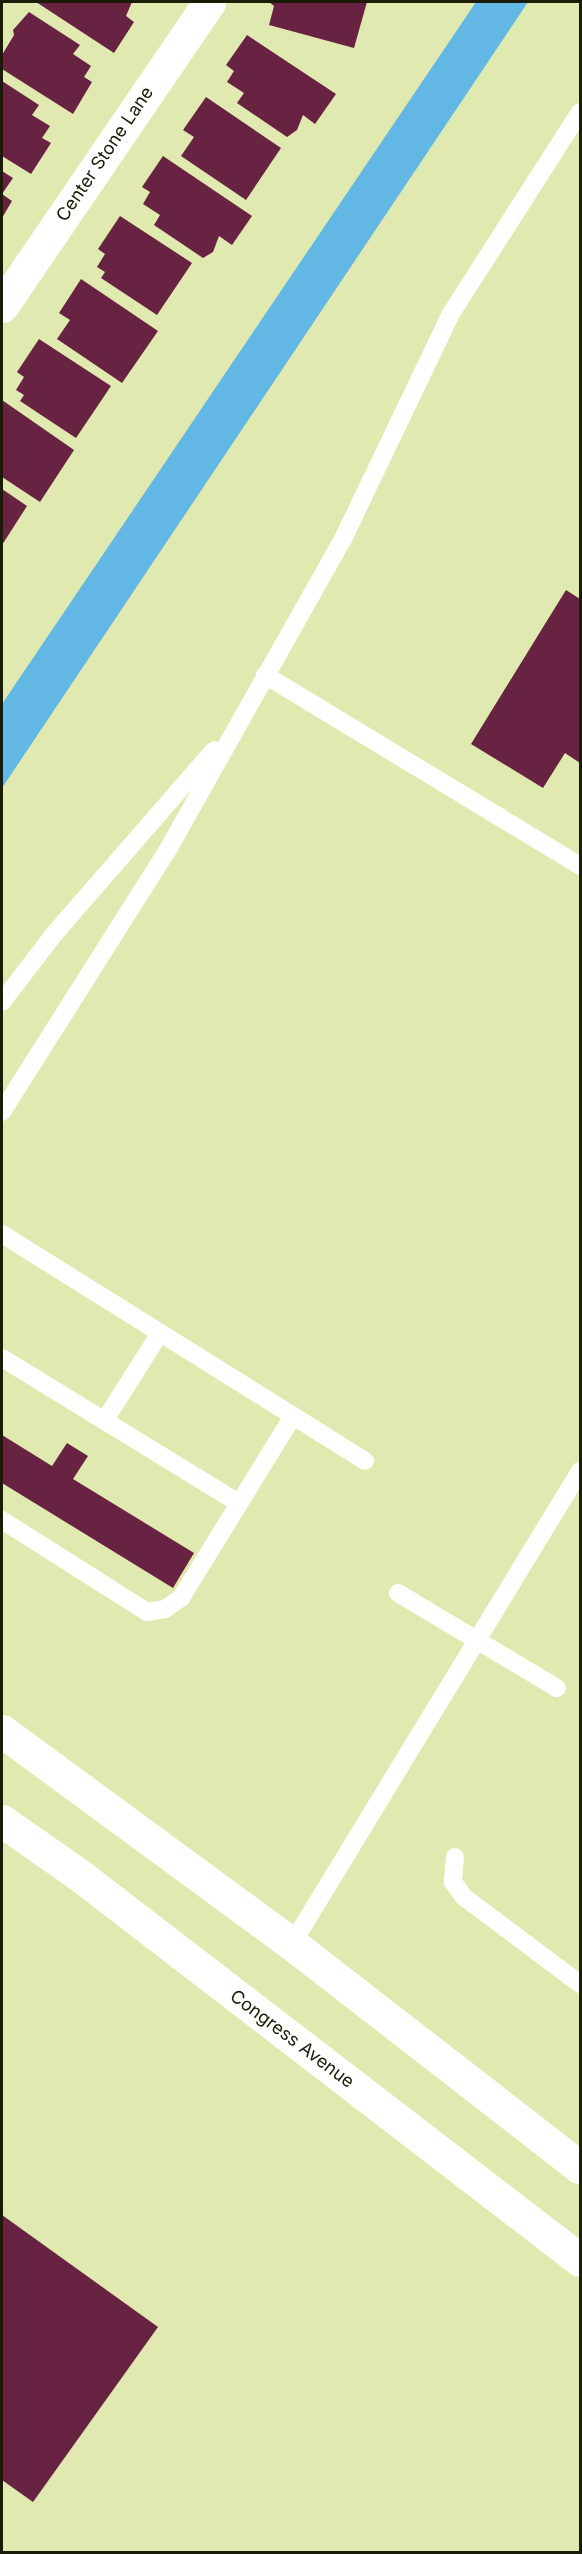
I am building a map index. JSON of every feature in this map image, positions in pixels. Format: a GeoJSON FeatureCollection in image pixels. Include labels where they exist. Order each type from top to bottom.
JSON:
{"type":"FeatureCollection","features":[{"type":"Feature","properties":{"kind":"street","name":"Center Stone Lane"},"geometry":{"type":"LineString","coordinates":[[2,306],[209,2]]}},
{"type":"Feature","properties":{"kind":"street"},"geometry":{"type":"LineString","coordinates":[[2,1731],[292,1944],[580,2167]]}},
{"type":"Feature","properties":{"kind":"street","name":"Congress Avenue"},"geometry":{"type":"LineString","coordinates":[[2,1821],[78,1874],[580,2260]]}},
{"type":"Feature","properties":{"kind":"lane"},"geometry":{"type":"LineString","coordinates":[[2,1112],[116,936],[343,539],[452,312],[580,112]]}},
{"type":"Feature","properties":{"kind":"lane"},"geometry":{"type":"LineString","coordinates":[[265,675],[580,866]]}},
{"type":"Feature","properties":{"kind":"lane"},"geometry":{"type":"LineString","coordinates":[[2,1002],[139,834],[235,726]]}},
{"type":"Feature","properties":{"kind":"lane"},"geometry":{"type":"LineString","coordinates":[[2,1234],[364,1461]]}},
{"type":"Feature","properties":{"kind":"lane"},"geometry":{"type":"LineString","coordinates":[[105,1420],[160,1333]]}},
{"type":"Feature","properties":{"kind":"lane"},"geometry":{"type":"LineString","coordinates":[[2,1358],[239,1503]]}},
{"type":"Feature","properties":{"kind":"lane"},"geometry":{"type":"LineString","coordinates":[[2,1520],[147,1612],[165,1609],[181,1598],[293,1416]]}},
{"type":"Feature","properties":{"kind":"lane"},"geometry":{"type":"LineString","coordinates":[[292,1944],[580,1471]]}},
{"type":"Feature","properties":{"kind":"lane"},"geometry":{"type":"LineString","coordinates":[[398,1593],[557,1688]]}},
{"type":"Feature","properties":{"kind":"lane"},"geometry":{"type":"LineString","coordinates":[[455,1857],[453,1882],[464,1897],[580,1984]]}},
{"type":"Feature","properties":{"kind":"water"},"geometry":{"type":"Polygon","coordinates":[[[476,2],[528,2],[2,788],[2,704],[476,2]]]}},
{"type":"Feature","properties":{"kind":"building"},"geometry":{"type":"Polygon","coordinates":[[[36,2],[132,2],[126,16],[134,22],[114,53],[36,2]]]}},
{"type":"Feature","properties":{"kind":"building"},"geometry":{"type":"Polygon","coordinates":[[[269,2],[367,2],[354,48],[269,25],[274,6],[269,2]]]}},
{"type":"Feature","properties":{"kind":"building"},"geometry":{"type":"Polygon","coordinates":[[[29,12],[80,45],[73,54],[91,66],[84,77],[92,82],[73,114],[2,69],[2,55],[14,35],[13,30],[29,12]]]}},
{"type":"Feature","properties":{"kind":"building"},"geometry":{"type":"Polygon","coordinates":[[[247,35],[336,94],[315,124],[303,115],[297,130],[287,137],[237,103],[244,93],[227,82],[234,71],[226,65],[247,35]]]}},
{"type":"Feature","properties":{"kind":"building"},"geometry":{"type":"Polygon","coordinates":[[[2,81],[39,105],[32,115],[50,126],[42,138],[51,143],[31,174],[2,156],[2,81]]]}},
{"type":"Feature","properties":{"kind":"building"},"geometry":{"type":"Polygon","coordinates":[[[206,97],[281,148],[246,200],[181,156],[194,137],[183,130],[206,97]]]}},
{"type":"Feature","properties":{"kind":"building"},"geometry":{"type":"Polygon","coordinates":[[[163,156],[252,216],[232,245],[219,236],[213,252],[203,258],[154,225],[160,215],[143,204],[150,192],[142,187],[163,156]]]}},
{"type":"Feature","properties":{"kind":"building"},"geometry":{"type":"Polygon","coordinates":[[[2,171],[13,178],[2,194],[2,171]]]}},
{"type":"Feature","properties":{"kind":"building"},"geometry":{"type":"Polygon","coordinates":[[[2,194],[12,201],[2,218],[2,194]]]}},
{"type":"Feature","properties":{"kind":"building"},"geometry":{"type":"Polygon","coordinates":[[[120,216],[192,263],[157,315],[101,278],[105,272],[97,267],[105,254],[98,249],[120,216]]]}},
{"type":"Feature","properties":{"kind":"building"},"geometry":{"type":"Polygon","coordinates":[[[81,279],[158,331],[122,383],[57,339],[70,320],[59,313],[81,279]]]}},
{"type":"Feature","properties":{"kind":"building"},"geometry":{"type":"Polygon","coordinates":[[[39,339],[111,386],[76,438],[20,401],[24,395],[16,390],[24,377],[17,372],[39,339]]]}},
{"type":"Feature","properties":{"kind":"building"},"geometry":{"type":"Polygon","coordinates":[[[2,400],[74,450],[40,502],[2,477],[2,400]]]}},
{"type":"Feature","properties":{"kind":"building"},"geometry":{"type":"Polygon","coordinates":[[[2,489],[27,506],[2,545],[2,489]]]}},
{"type":"Feature","properties":{"kind":"building"},"geometry":{"type":"Polygon","coordinates":[[[566,590],[580,599],[580,763],[565,753],[543,788],[471,744],[566,590]]]}},
{"type":"Feature","properties":{"kind":"building"},"geometry":{"type":"Polygon","coordinates":[[[2,1435],[52,1466],[67,1443],[88,1456],[73,1479],[194,1553],[173,1588],[2,1483],[2,1435]]]}},
{"type":"Feature","properties":{"kind":"building"},"geometry":{"type":"Polygon","coordinates":[[[2,2215],[158,2327],[33,2502],[2,2480],[2,2215]]]}}]}
